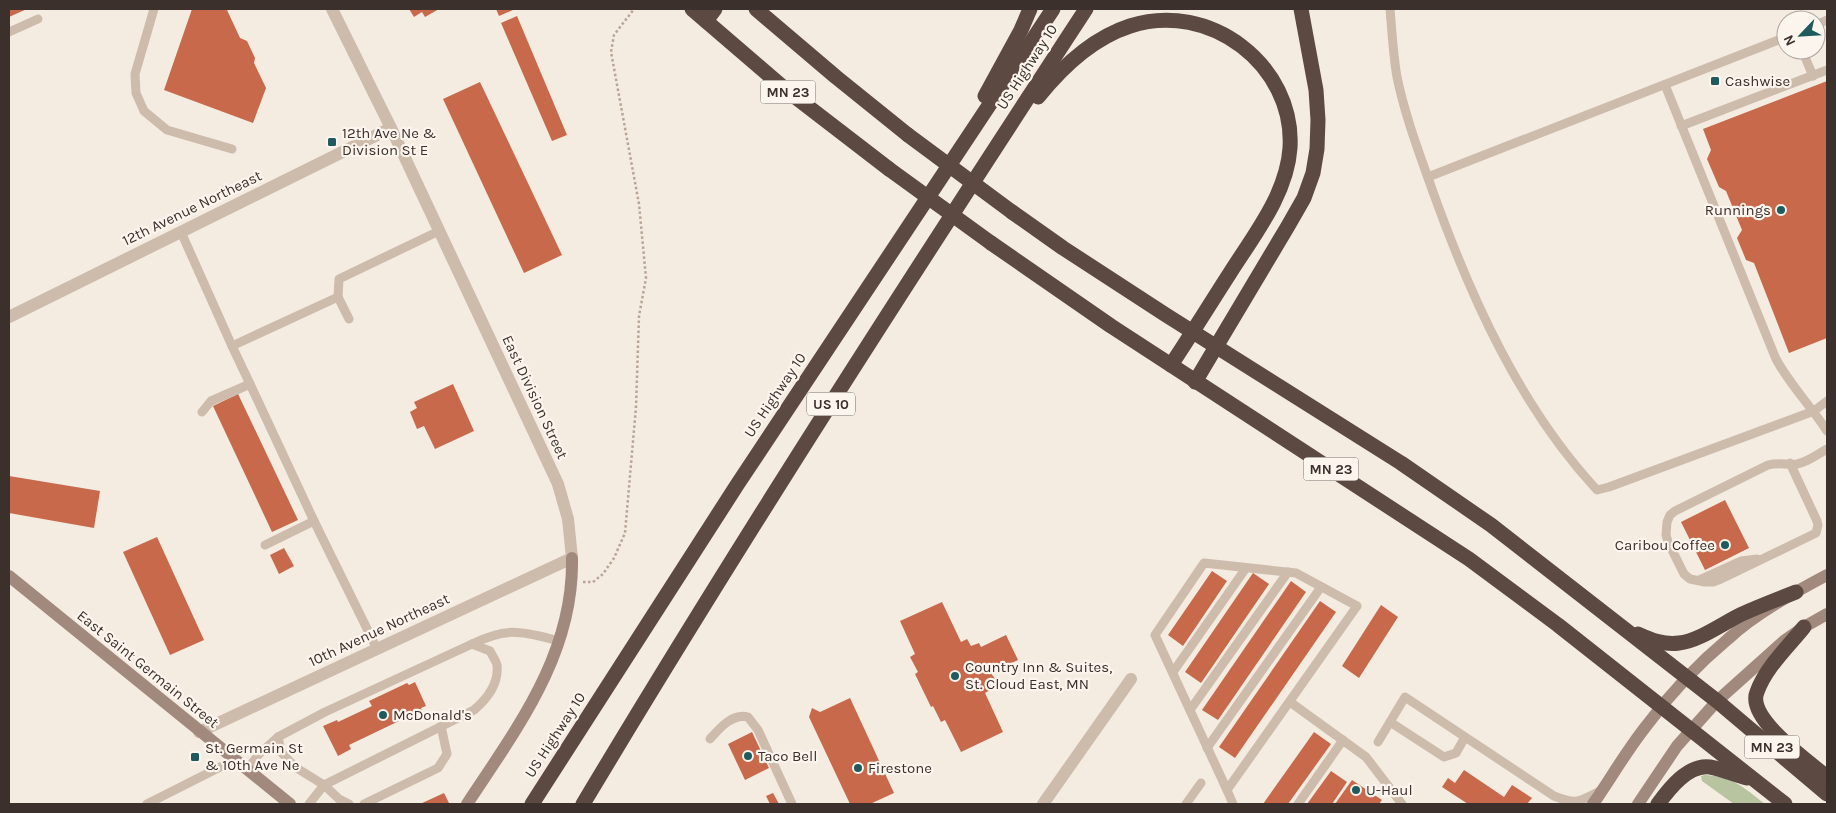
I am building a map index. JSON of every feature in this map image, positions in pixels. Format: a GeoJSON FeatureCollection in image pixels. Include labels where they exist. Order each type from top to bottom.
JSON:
{"type":"FeatureCollection","features":[{"type":"Feature","properties":{"kind":"highway","name":"MN 23"},"geometry":{"type":"LineString","coordinates":[[692,9],[711,15],[785,89],[889,169],[991,243],[1171,366],[1469,559],[1663,707],[1785,804]]}},
{"type":"Feature","properties":{"kind":"highway","name":"MN 23"},"geometry":{"type":"LineString","coordinates":[[756,9],[908,135],[1012,212],[1064,248],[1409,468],[1491,525],[1717,701],[1827,794]]}},
{"type":"Feature","properties":{"kind":"highway"},"geometry":{"type":"LineString","coordinates":[[942,175],[1021,30],[1030,9]]}},
{"type":"Feature","properties":{"kind":"highway","name":"US Highway 10"},"geometry":{"type":"LineString","coordinates":[[532,804],[737,485],[1053,9]]}},
{"type":"Feature","properties":{"kind":"highway","name":"US Highway 10"},"geometry":{"type":"LineString","coordinates":[[583,804],[643,704],[911,277],[1086,9]]}},
{"type":"Feature","properties":{"kind":"highway"},"geometry":{"type":"LineString","coordinates":[[1195,382],[1304,198],[1313,173],[1317,149],[1316,90],[1301,9]]}},
{"type":"Feature","properties":{"kind":"highway"},"geometry":{"type":"LineString","coordinates":[[986,162],[1061,70],[1078,55],[1095,44],[1130,26],[1166,21],[1184,22],[1218,32],[1246,49],[1258,60],[1269,73],[1282,100],[1290,125],[1288,164],[1282,184],[1259,228],[1171,366]]}},
{"type":"Feature","properties":{"kind":"highway"},"geometry":{"type":"LineString","coordinates":[[1614,621],[1650,640],[1662,643],[1678,643],[1693,640],[1743,614],[1796,592]]}},
{"type":"Feature","properties":{"kind":"highway"},"geometry":{"type":"LineString","coordinates":[[1804,627],[1769,669],[1756,694],[1756,702],[1758,711],[1769,727],[1827,777]]}},
{"type":"Feature","properties":{"kind":"highway"},"geometry":{"type":"LineString","coordinates":[[1658,804],[1667,792],[1683,777],[1697,768],[1709,766],[1754,780]]}},
{"type":"Feature","properties":{"kind":"street","name":"East Division Street"},"geometry":{"type":"LineString","coordinates":[[332,9],[558,484],[568,519],[572,581],[567,614],[560,641],[536,697],[467,804]]}},
{"type":"Feature","properties":{"kind":"street","name":"12th Avenue Northeast"},"geometry":{"type":"LineString","coordinates":[[9,317],[390,128]]}},
{"type":"Feature","properties":{"kind":"street","name":"10th Avenue Northeast"},"geometry":{"type":"LineString","coordinates":[[199,732],[572,558]]}},
{"type":"Feature","properties":{"kind":"street"},"geometry":{"type":"LineString","coordinates":[[1593,804],[1647,725],[1687,678],[1729,637],[1796,592],[1827,575]]}},
{"type":"Feature","properties":{"kind":"street","name":"East Saint Germain Street"},"geometry":{"type":"LineString","coordinates":[[10,579],[290,804]]}},
{"type":"Feature","properties":{"kind":"street"},"geometry":{"type":"LineString","coordinates":[[1638,804],[1677,746],[1717,701],[1766,655],[1804,627],[1827,614]]}},
{"type":"Feature","properties":{"kind":"street"},"geometry":{"type":"LineString","coordinates":[[1043,804],[1131,679]]}},
{"type":"Feature","properties":{"kind":"lane"},"geometry":{"type":"LineString","coordinates":[[154,9],[135,74],[136,93],[144,111],[166,130],[232,149]]}},
{"type":"Feature","properties":{"kind":"lane"},"geometry":{"type":"LineString","coordinates":[[1390,9],[1399,86],[1428,177],[1468,284],[1523,390],[1570,457],[1597,490],[1814,411],[1827,401]]}},
{"type":"Feature","properties":{"kind":"lane"},"geometry":{"type":"LineString","coordinates":[[9,32],[38,19]]}},
{"type":"Feature","properties":{"kind":"lane"},"geometry":{"type":"LineString","coordinates":[[1428,177],[1776,41]]}},
{"type":"Feature","properties":{"kind":"lane"},"geometry":{"type":"LineString","coordinates":[[1806,60],[1813,76]]}},
{"type":"Feature","properties":{"kind":"lane"},"geometry":{"type":"LineString","coordinates":[[1681,126],[1827,70]]}},
{"type":"Feature","properties":{"kind":"lane"},"geometry":{"type":"LineString","coordinates":[[1666,85],[1776,359],[1785,375],[1814,411],[1827,431]]}},
{"type":"Feature","properties":{"kind":"lane"},"geometry":{"type":"LineString","coordinates":[[349,319],[338,297],[339,279],[350,272],[439,231]]}},
{"type":"Feature","properties":{"kind":"lane"},"geometry":{"type":"LineString","coordinates":[[181,232],[314,521],[378,649]]}},
{"type":"Feature","properties":{"kind":"lane"},"geometry":{"type":"LineString","coordinates":[[232,346],[338,297]]}},
{"type":"Feature","properties":{"kind":"lane"},"geometry":{"type":"LineString","coordinates":[[202,412],[211,401],[250,384]]}},
{"type":"Feature","properties":{"kind":"lane"},"geometry":{"type":"LineString","coordinates":[[1790,463],[1818,525],[1816,533],[1713,582],[1690,579],[1684,574],[1666,535],[1666,522],[1670,515],[1775,462],[1790,463],[1797,464],[1827,448]]}},
{"type":"Feature","properties":{"kind":"lane"},"geometry":{"type":"LineString","coordinates":[[265,545],[314,521]]}},
{"type":"Feature","properties":{"kind":"lane"},"geometry":{"type":"LineString","coordinates":[[1227,790],[1356,606],[1296,573],[1204,563],[1155,635],[1233,804]]}},
{"type":"Feature","properties":{"kind":"lane"},"geometry":{"type":"LineString","coordinates":[[1173,672],[1246,568]]}},
{"type":"Feature","properties":{"kind":"lane"},"geometry":{"type":"LineString","coordinates":[[1190,710],[1288,572]]}},
{"type":"Feature","properties":{"kind":"lane"},"geometry":{"type":"LineString","coordinates":[[1208,748],[1321,587]]}},
{"type":"Feature","properties":{"kind":"lane"},"geometry":{"type":"LineString","coordinates":[[247,770],[259,754],[278,737],[325,712],[472,644],[503,632],[515,631],[560,641]]}},
{"type":"Feature","properties":{"kind":"lane"},"geometry":{"type":"LineString","coordinates":[[309,804],[324,785],[474,710],[485,700],[496,682],[497,664],[490,651],[472,644]]}},
{"type":"Feature","properties":{"kind":"lane"},"geometry":{"type":"LineString","coordinates":[[1378,742],[1405,697],[1466,737],[1554,802],[1580,802],[1603,790]]}},
{"type":"Feature","properties":{"kind":"lane"},"geometry":{"type":"LineString","coordinates":[[1290,702],[1366,757],[1402,804]]}},
{"type":"Feature","properties":{"kind":"lane"},"geometry":{"type":"LineString","coordinates":[[710,739],[722,725],[738,717],[748,717],[758,730],[792,804]]}},
{"type":"Feature","properties":{"kind":"lane"},"geometry":{"type":"LineString","coordinates":[[1390,722],[1444,757],[1456,753],[1466,737]]}},
{"type":"Feature","properties":{"kind":"lane"},"geometry":{"type":"LineString","coordinates":[[364,804],[438,768],[448,754],[441,726]]}},
{"type":"Feature","properties":{"kind":"lane"},"geometry":{"type":"LineString","coordinates":[[278,737],[281,752],[295,767],[324,785],[339,799],[349,804]]}},
{"type":"Feature","properties":{"kind":"lane"},"geometry":{"type":"LineString","coordinates":[[1298,804],[1343,740]]}},
{"type":"Feature","properties":{"kind":"lane"},"geometry":{"type":"LineString","coordinates":[[147,804],[234,760]]}},
{"type":"Feature","properties":{"kind":"lane"},"geometry":{"type":"LineString","coordinates":[[1186,804],[1201,783]]}},
{"type":"Feature","properties":{"kind":"path"},"geometry":{"type":"LineString","coordinates":[[572,581],[593,582],[603,574],[614,558],[625,533],[636,407],[639,316],[646,278],[639,204],[611,52],[614,35],[634,9]]}},
{"type":"Feature","properties":{"kind":"green space"},"geometry":{"type":"Polygon","coordinates":[[[1701,776],[1724,778],[1738,784],[1765,804],[1734,804],[1702,781],[1701,776]]]}},
{"type":"Feature","properties":{"kind":"building"},"geometry":{"type":"Polygon","coordinates":[[[9,9],[27,9],[9,17],[9,9]]]}},
{"type":"Feature","properties":{"kind":"building"},"geometry":{"type":"Polygon","coordinates":[[[192,9],[227,10],[240,38],[247,41],[255,58],[254,63],[266,88],[253,123],[164,90],[192,9]]]}},
{"type":"Feature","properties":{"kind":"building"},"geometry":{"type":"Polygon","coordinates":[[[409,9],[439,9],[425,17],[422,12],[414,17],[409,9]]]}},
{"type":"Feature","properties":{"kind":"building"},"geometry":{"type":"Polygon","coordinates":[[[496,9],[513,9],[513,10],[499,16],[496,9]]]}},
{"type":"Feature","properties":{"kind":"building"},"geometry":{"type":"Polygon","coordinates":[[[517,16],[567,135],[552,141],[501,23],[517,16]]]}},
{"type":"Feature","properties":{"kind":"building","name":"Runnings"},"geometry":{"type":"Polygon","coordinates":[[[1827,81],[1827,338],[1789,353],[1754,263],[1746,260],[1737,238],[1742,230],[1726,191],[1719,187],[1707,159],[1711,150],[1703,129],[1827,81]]]}},
{"type":"Feature","properties":{"kind":"building"},"geometry":{"type":"Polygon","coordinates":[[[480,82],[562,255],[524,273],[443,99],[480,82]]]}},
{"type":"Feature","properties":{"kind":"building"},"geometry":{"type":"Polygon","coordinates":[[[453,384],[474,431],[435,449],[424,426],[417,429],[410,412],[417,408],[414,402],[453,384]]]}},
{"type":"Feature","properties":{"kind":"building"},"geometry":{"type":"Polygon","coordinates":[[[238,394],[298,520],[272,532],[213,406],[238,394]]]}},
{"type":"Feature","properties":{"kind":"building"},"geometry":{"type":"Polygon","coordinates":[[[9,476],[100,491],[94,528],[9,513],[9,476]]]}},
{"type":"Feature","properties":{"kind":"building"},"geometry":{"type":"Polygon","coordinates":[[[1725,500],[1749,548],[1705,570],[1681,522],[1725,500]]]}},
{"type":"Feature","properties":{"kind":"building"},"geometry":{"type":"Polygon","coordinates":[[[157,537],[204,640],[170,655],[123,552],[157,537]]]}},
{"type":"Feature","properties":{"kind":"building"},"geometry":{"type":"Polygon","coordinates":[[[284,548],[294,566],[279,574],[270,555],[284,548]]]}},
{"type":"Feature","properties":{"kind":"building"},"geometry":{"type":"Polygon","coordinates":[[[1212,571],[1227,581],[1183,646],[1168,635],[1212,571]]]}},
{"type":"Feature","properties":{"kind":"building"},"geometry":{"type":"Polygon","coordinates":[[[1253,573],[1269,584],[1201,683],[1185,672],[1253,573]]]}},
{"type":"Feature","properties":{"kind":"building"},"geometry":{"type":"Polygon","coordinates":[[[1291,581],[1306,592],[1218,720],[1202,710],[1291,581]]]}},
{"type":"Feature","properties":{"kind":"building"},"geometry":{"type":"Polygon","coordinates":[[[1320,601],[1336,612],[1235,758],[1219,747],[1320,601]]]}},
{"type":"Feature","properties":{"kind":"building","name":"Country Inn & Suites, St. Cloud East, MN"},"geometry":{"type":"Polygon","coordinates":[[[942,602],[961,642],[967,639],[971,646],[979,643],[981,647],[1006,635],[1018,660],[991,673],[995,679],[989,682],[992,689],[985,693],[1003,732],[961,752],[945,720],[941,722],[933,706],[931,707],[915,674],[918,672],[910,657],[915,654],[900,621],[942,602]]]}},
{"type":"Feature","properties":{"kind":"building"},"geometry":{"type":"Polygon","coordinates":[[[1381,605],[1398,617],[1359,678],[1342,666],[1381,605]]]}},
{"type":"Feature","properties":{"kind":"building","name":"McDonald's"},"geometry":{"type":"Polygon","coordinates":[[[415,682],[426,706],[421,708],[422,710],[349,745],[351,749],[338,756],[323,726],[337,720],[338,722],[372,706],[369,701],[407,683],[409,685],[415,682]]]}},
{"type":"Feature","properties":{"kind":"building","name":"Firestone"},"geometry":{"type":"Polygon","coordinates":[[[850,698],[894,793],[870,804],[850,804],[809,717],[812,708],[820,712],[850,698]]]}},
{"type":"Feature","properties":{"kind":"building","name":"Taco Bell"},"geometry":{"type":"Polygon","coordinates":[[[752,732],[769,768],[745,780],[728,744],[752,732]]]}},
{"type":"Feature","properties":{"kind":"building"},"geometry":{"type":"Polygon","coordinates":[[[1314,732],[1331,744],[1288,804],[1263,804],[1314,732]]]}},
{"type":"Feature","properties":{"kind":"building"},"geometry":{"type":"Polygon","coordinates":[[[1464,770],[1504,797],[1512,785],[1532,798],[1527,804],[1468,804],[1442,787],[1448,778],[1455,783],[1464,770]]]}},
{"type":"Feature","properties":{"kind":"building"},"geometry":{"type":"Polygon","coordinates":[[[1331,771],[1347,782],[1332,804],[1307,804],[1331,771]]]}},
{"type":"Feature","properties":{"kind":"building","name":"U-Haul"},"geometry":{"type":"Polygon","coordinates":[[[1352,780],[1382,800],[1379,804],[1335,804],[1352,780]]]}},
{"type":"Feature","properties":{"kind":"building"},"geometry":{"type":"Polygon","coordinates":[[[444,793],[449,803],[420,804],[444,793]]]}},
{"type":"Feature","properties":{"kind":"building"},"geometry":{"type":"Polygon","coordinates":[[[773,793],[779,804],[770,804],[766,796],[773,793]]]}},
{"type":"Feature","properties":{"kind":"place","name":"Cashwise"},"geometry":{"type":"Point","coordinates":[1715,81]}},
{"type":"Feature","properties":{"kind":"place","name":"12th Ave Ne & Division St E"},"geometry":{"type":"Point","coordinates":[332,142]}},
{"type":"Feature","properties":{"kind":"place","name":"Runnings"},"geometry":{"type":"Point","coordinates":[1781,210]}},
{"type":"Feature","properties":{"kind":"place","name":"Caribou Coffee"},"geometry":{"type":"Point","coordinates":[1725,545]}},
{"type":"Feature","properties":{"kind":"place","name":"Country Inn & Suites, St. Cloud East, MN"},"geometry":{"type":"Point","coordinates":[955,676]}},
{"type":"Feature","properties":{"kind":"place","name":"McDonald's"},"geometry":{"type":"Point","coordinates":[383,715]}},
{"type":"Feature","properties":{"kind":"place","name":"Taco Bell"},"geometry":{"type":"Point","coordinates":[748,756]}},
{"type":"Feature","properties":{"kind":"place","name":"St. Germain St & 10th Ave Ne"},"geometry":{"type":"Point","coordinates":[195,757]}},
{"type":"Feature","properties":{"kind":"place","name":"Firestone"},"geometry":{"type":"Point","coordinates":[858,768]}},
{"type":"Feature","properties":{"kind":"place","name":"U-Haul"},"geometry":{"type":"Point","coordinates":[1356,790]}}]}
